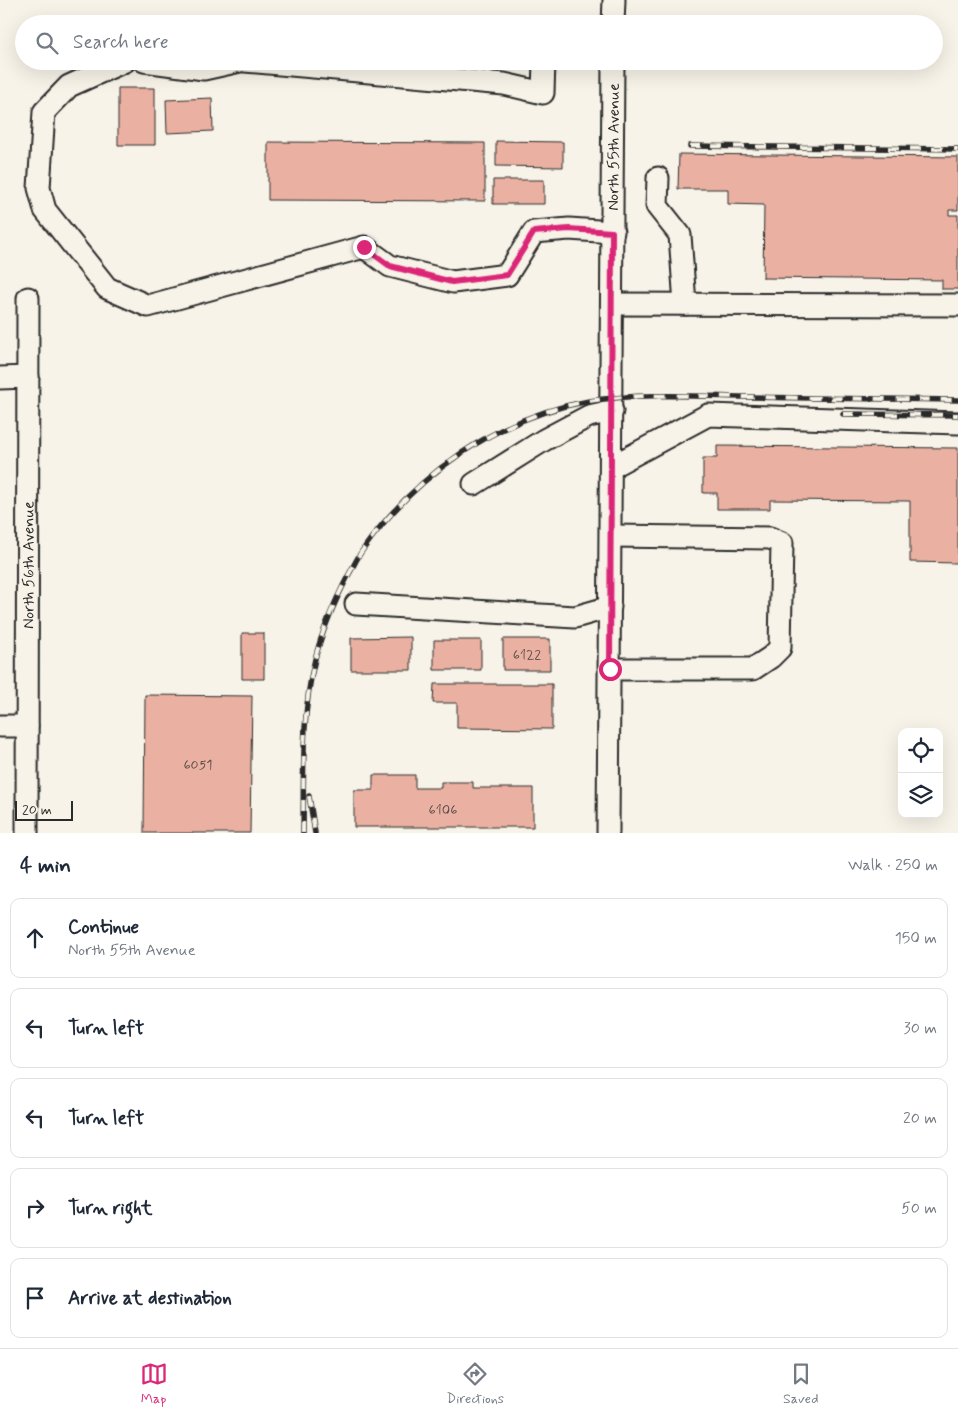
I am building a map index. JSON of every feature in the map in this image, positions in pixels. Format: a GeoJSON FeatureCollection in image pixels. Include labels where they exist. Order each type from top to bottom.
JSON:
{"type":"FeatureCollection","features":[{"type":"Feature","properties":{"kind":"street"},"geometry":{"type":"LineString","coordinates":[[613,15],[614,0]]}},
{"type":"Feature","properties":{"kind":"street"},"geometry":{"type":"LineString","coordinates":[[105,70],[69,86],[44,112],[39,188],[46,210],[107,288],[148,306],[364,247],[390,266],[452,282],[507,275],[534,232],[569,229],[612,232]]}},
{"type":"Feature","properties":{"kind":"street"},"geometry":{"type":"LineString","coordinates":[[346,70],[504,84],[543,93],[544,70]]}},
{"type":"Feature","properties":{"kind":"street","name":"North 55th Avenue"},"geometry":{"type":"LineString","coordinates":[[608,833],[612,467],[613,70]]}},
{"type":"Feature","properties":{"kind":"street"},"geometry":{"type":"LineString","coordinates":[[658,178],[657,206],[680,235],[685,304]]}},
{"type":"Feature","properties":{"kind":"street","name":"North 56th Avenue"},"geometry":{"type":"LineString","coordinates":[[27,833],[28,298]]}},
{"type":"Feature","properties":{"kind":"street"},"geometry":{"type":"LineString","coordinates":[[612,304],[958,306]]}},
{"type":"Feature","properties":{"kind":"street"},"geometry":{"type":"LineString","coordinates":[[0,378],[28,377]]}},
{"type":"Feature","properties":{"kind":"street"},"geometry":{"type":"LineString","coordinates":[[474,484],[544,440],[589,416],[612,411]]}},
{"type":"Feature","properties":{"kind":"street"},"geometry":{"type":"LineString","coordinates":[[612,467],[708,415],[958,423]]}},
{"type":"Feature","properties":{"kind":"street"},"geometry":{"type":"LineString","coordinates":[[610,669],[753,669],[771,657],[780,648],[782,543],[770,538],[611,536]]}},
{"type":"Feature","properties":{"kind":"street"},"geometry":{"type":"LineString","coordinates":[[356,604],[574,617],[610,607]]}},
{"type":"Feature","properties":{"kind":"street"},"geometry":{"type":"LineString","coordinates":[[0,726],[27,726]]}},
{"type":"Feature","properties":{"kind":"building"},"geometry":{"type":"Polygon","coordinates":[[[118,88],[155,88],[155,145],[118,145],[118,88]]]}},
{"type":"Feature","properties":{"kind":"building"},"geometry":{"type":"Polygon","coordinates":[[[212,98],[213,131],[167,133],[166,100],[212,98]]]}},
{"type":"Feature","properties":{"kind":"building"},"geometry":{"type":"Polygon","coordinates":[[[496,141],[563,142],[563,167],[496,166],[496,141]]]}},
{"type":"Feature","properties":{"kind":"building"},"geometry":{"type":"Polygon","coordinates":[[[268,142],[485,143],[485,201],[268,200],[268,142]]]}},
{"type":"Feature","properties":{"kind":"building"},"geometry":{"type":"Polygon","coordinates":[[[679,154],[958,157],[958,210],[949,210],[949,215],[958,215],[958,289],[942,289],[942,280],[763,278],[764,205],[728,204],[728,189],[678,189],[679,154]]]}},
{"type":"Feature","properties":{"kind":"building"},"geometry":{"type":"Polygon","coordinates":[[[493,180],[544,180],[544,204],[493,204],[493,180]]]}},
{"type":"Feature","properties":{"kind":"building"},"geometry":{"type":"Polygon","coordinates":[[[717,446],[958,448],[958,563],[910,562],[910,501],[770,500],[770,509],[717,509],[717,493],[703,493],[703,458],[717,458],[717,446]]]}},
{"type":"Feature","properties":{"kind":"building"},"geometry":{"type":"Polygon","coordinates":[[[242,633],[264,633],[264,679],[242,679],[242,633]]]}},
{"type":"Feature","properties":{"kind":"building"},"geometry":{"type":"Polygon","coordinates":[[[411,637],[411,670],[351,670],[351,638],[411,637]]]}},
{"type":"Feature","properties":{"kind":"building"},"geometry":{"type":"Polygon","coordinates":[[[503,639],[550,639],[550,670],[503,670],[503,639]]]}},
{"type":"Feature","properties":{"kind":"building"},"geometry":{"type":"Polygon","coordinates":[[[434,640],[481,640],[481,670],[434,670],[434,640]]]}},
{"type":"Feature","properties":{"kind":"building"},"geometry":{"type":"Polygon","coordinates":[[[434,684],[552,684],[552,729],[457,728],[457,703],[433,703],[434,684]]]}},
{"type":"Feature","properties":{"kind":"building"},"geometry":{"type":"Polygon","coordinates":[[[145,695],[252,696],[250,833],[144,833],[145,695]]]}},
{"type":"Feature","properties":{"kind":"building"},"geometry":{"type":"Polygon","coordinates":[[[373,775],[415,775],[415,788],[441,788],[441,782],[473,782],[473,788],[533,788],[533,827],[354,827],[354,790],[373,790],[373,775]]]}},
{"type":"Feature","properties":{"kind":"railway"},"geometry":{"type":"LineString","coordinates":[[690,146],[958,149]]}},
{"type":"Feature","properties":{"kind":"railway"},"geometry":{"type":"LineString","coordinates":[[303,833],[304,745],[307,702],[315,659],[329,616],[358,557],[383,523],[433,474],[461,454],[491,435],[522,420],[555,409],[608,398],[667,396],[958,400]]}},
{"type":"Feature","properties":{"kind":"railway"},"geometry":{"type":"LineString","coordinates":[[843,414],[958,415]]}},
{"type":"Feature","properties":{"kind":"railway"},"geometry":{"type":"LineString","coordinates":[[309,796],[315,833]]}},
{"type":"Feature","properties":{"kind":"route"},"geometry":{"type":"LineString","coordinates":[[364,247],[390,266],[452,282],[507,275],[534,232],[569,229],[612,232],[610,669]]}}]}
